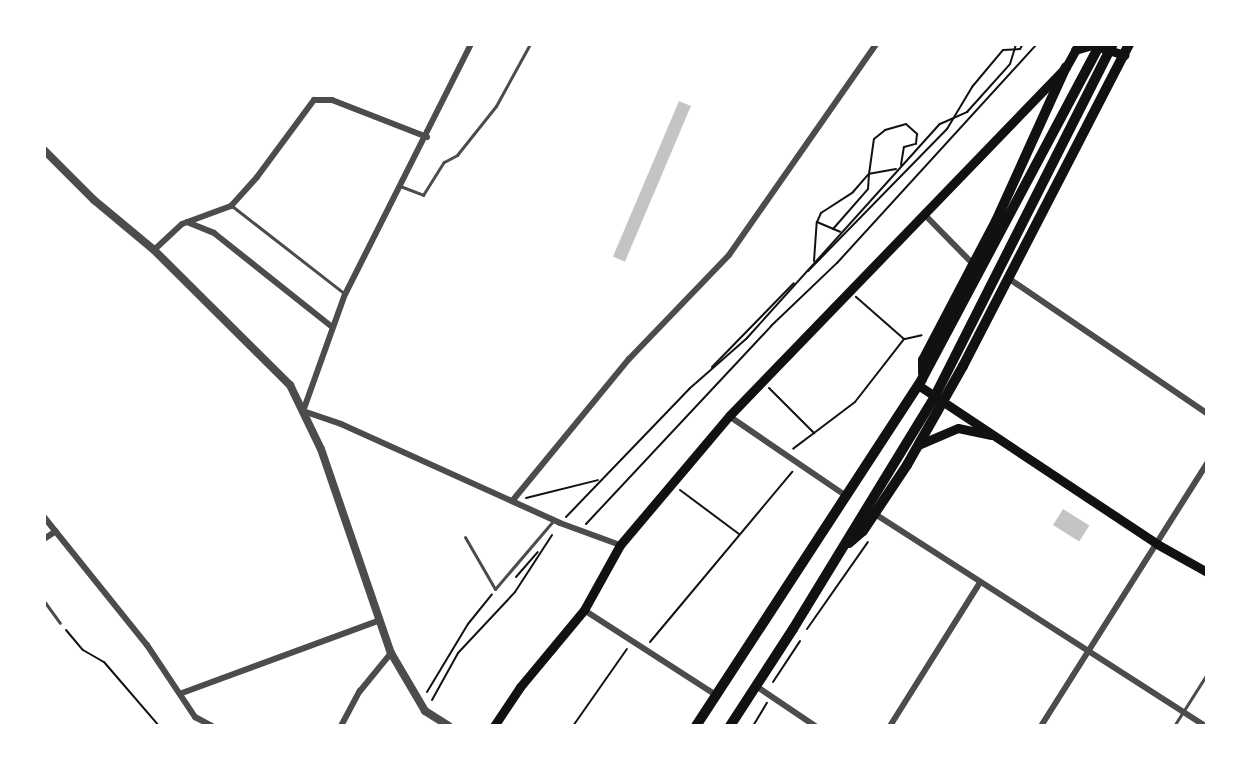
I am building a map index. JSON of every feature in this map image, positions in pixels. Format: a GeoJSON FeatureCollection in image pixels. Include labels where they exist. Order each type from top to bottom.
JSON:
{"type":"FeatureCollection","features":[{"type":"Feature","properties":{"kind":"main road"},"geometry":{"type":"LineString","coordinates":[[696,726],[920,382],[1100,44]]}},
{"type":"Feature","properties":{"kind":"main road"},"geometry":{"type":"LineString","coordinates":[[845,545],[863,531],[918,445],[1113,44]]}},
{"type":"Feature","properties":{"kind":"main road"},"geometry":{"type":"LineString","coordinates":[[730,726],[940,398],[1008,278],[1129,44]]}},
{"type":"Feature","properties":{"kind":"main road"},"geometry":{"type":"LineString","coordinates":[[920,382],[923,360],[973,264],[1077,47],[1092,45],[1124,55]]}},
{"type":"Feature","properties":{"kind":"main road"},"geometry":{"type":"LineString","coordinates":[[494,726],[520,687],[584,610],[620,545],[729,416],[1066,67]]}},
{"type":"Feature","properties":{"kind":"main road"},"geometry":{"type":"LineString","coordinates":[[920,382],[1157,544],[1207,572]]}},
{"type":"Feature","properties":{"kind":"main road"},"geometry":{"type":"LineString","coordinates":[[918,445],[958,428],[996,436]]}},
{"type":"Feature","properties":{"kind":"street"},"geometry":{"type":"LineString","coordinates":[[303,411],[345,294],[398,185],[427,137],[471,44]]}},
{"type":"Feature","properties":{"kind":"street"},"geometry":{"type":"LineString","coordinates":[[513,500],[629,359],[729,255],[876,44]]}},
{"type":"Feature","properties":{"kind":"street"},"geometry":{"type":"LineString","coordinates":[[154,250],[187,222],[231,206],[257,177],[314,100],[332,100],[427,137]]}},
{"type":"Feature","properties":{"kind":"street"},"geometry":{"type":"LineString","coordinates":[[44,150],[94,200],[154,250],[290,385],[326,463],[391,653],[422,707],[449,726]]}},
{"type":"Feature","properties":{"kind":"street"},"geometry":{"type":"LineString","coordinates":[[924,214],[973,264]]}},
{"type":"Feature","properties":{"kind":"street"},"geometry":{"type":"LineString","coordinates":[[187,222],[214,233],[332,327]]}},
{"type":"Feature","properties":{"kind":"street"},"geometry":{"type":"LineString","coordinates":[[1008,278],[1207,413]]}},
{"type":"Feature","properties":{"kind":"street"},"geometry":{"type":"LineString","coordinates":[[303,411],[513,500],[557,522],[620,545]]}},
{"type":"Feature","properties":{"kind":"street"},"geometry":{"type":"LineString","coordinates":[[729,416],[845,495]]}},
{"type":"Feature","properties":{"kind":"street"},"geometry":{"type":"LineString","coordinates":[[1041,726],[1207,463]]}},
{"type":"Feature","properties":{"kind":"street"},"geometry":{"type":"LineString","coordinates":[[875,514],[979,584],[1205,726]]}},
{"type":"Feature","properties":{"kind":"street"},"geometry":{"type":"LineString","coordinates":[[44,517],[182,693],[195,717],[202,724],[212,726]]}},
{"type":"Feature","properties":{"kind":"street"},"geometry":{"type":"LineString","coordinates":[[44,539],[56,531]]}},
{"type":"Feature","properties":{"kind":"street"},"geometry":{"type":"LineString","coordinates":[[890,726],[979,584]]}},
{"type":"Feature","properties":{"kind":"street"},"geometry":{"type":"LineString","coordinates":[[584,610],[716,695]]}},
{"type":"Feature","properties":{"kind":"street"},"geometry":{"type":"LineString","coordinates":[[182,693],[380,620]]}},
{"type":"Feature","properties":{"kind":"street"},"geometry":{"type":"LineString","coordinates":[[341,726],[360,691],[391,653]]}},
{"type":"Feature","properties":{"kind":"street"},"geometry":{"type":"LineString","coordinates":[[756,686],[815,726]]}},
{"type":"Feature","properties":{"kind":"lane"},"geometry":{"type":"LineString","coordinates":[[398,185],[423,195],[444,162],[457,155],[496,106],[530,44]]}},
{"type":"Feature","properties":{"kind":"lane"},"geometry":{"type":"LineString","coordinates":[[231,206],[345,294]]}},
{"type":"Feature","properties":{"kind":"lane"},"geometry":{"type":"LineString","coordinates":[[465,537],[495,589],[557,522]]}},
{"type":"Feature","properties":{"kind":"lane"},"geometry":{"type":"LineString","coordinates":[[44,601],[60,623]]}},
{"type":"Feature","properties":{"kind":"lane"},"geometry":{"type":"LineString","coordinates":[[1174,726],[1207,674]]}},
{"type":"Feature","properties":{"kind":"path"},"geometry":{"type":"LineString","coordinates":[[802,277],[823,259],[954,118],[972,87],[1007,44]]}},
{"type":"Feature","properties":{"kind":"path"},"geometry":{"type":"LineString","coordinates":[[422,707],[458,653],[515,592],[557,522],[747,338],[918,144],[940,124],[967,112],[1010,64],[1016,44]]}},
{"type":"Feature","properties":{"kind":"path"},"geometry":{"type":"LineString","coordinates":[[1005,49],[1015,49],[1023,44]]}},
{"type":"Feature","properties":{"kind":"path"},"geometry":{"type":"LineString","coordinates":[[579,531],[771,326],[837,263],[1037,44]]}},
{"type":"Feature","properties":{"kind":"path"},"geometry":{"type":"LineString","coordinates":[[833,229],[868,189],[874,139],[885,130],[906,124],[917,134],[918,144]]}},
{"type":"Feature","properties":{"kind":"path"},"geometry":{"type":"LineString","coordinates":[[901,165],[904,147],[918,144]]}},
{"type":"Feature","properties":{"kind":"path"},"geometry":{"type":"LineString","coordinates":[[814,263],[817,222],[821,213],[853,192],[869,174],[897,169]]}},
{"type":"Feature","properties":{"kind":"path"},"geometry":{"type":"LineString","coordinates":[[817,222],[841,233]]}},
{"type":"Feature","properties":{"kind":"path"},"geometry":{"type":"LineString","coordinates":[[849,291],[904,339]]}},
{"type":"Feature","properties":{"kind":"path"},"geometry":{"type":"LineString","coordinates":[[785,455],[855,402],[904,339],[939,331]]}},
{"type":"Feature","properties":{"kind":"path"},"geometry":{"type":"LineString","coordinates":[[762,381],[814,433]]}},
{"type":"Feature","properties":{"kind":"path"},"geometry":{"type":"LineString","coordinates":[[644,649],[799,464]]}},
{"type":"Feature","properties":{"kind":"path"},"geometry":{"type":"LineString","coordinates":[[513,500],[600,480]]}},
{"type":"Feature","properties":{"kind":"path"},"geometry":{"type":"LineString","coordinates":[[672,484],[739,535]]}},
{"type":"Feature","properties":{"kind":"path"},"geometry":{"type":"LineString","coordinates":[[753,726],[772,683],[872,538]]}},
{"type":"Feature","properties":{"kind":"path"},"geometry":{"type":"LineString","coordinates":[[422,707],[468,624],[495,589]]}},
{"type":"Feature","properties":{"kind":"path"},"geometry":{"type":"LineString","coordinates":[[60,623],[83,650],[104,662],[159,726]]}},
{"type":"Feature","properties":{"kind":"path"},"geometry":{"type":"LineString","coordinates":[[573,726],[632,641]]}},
{"type":"Feature","properties":{"kind":"building"},"geometry":{"type":"Polygon","coordinates":[[[679,101],[691,106],[625,262],[613,257],[679,101]]]}},
{"type":"Feature","properties":{"kind":"building"},"geometry":{"type":"Polygon","coordinates":[[[1063,509],[1089,525],[1079,542],[1053,525],[1063,509]]]}}]}
